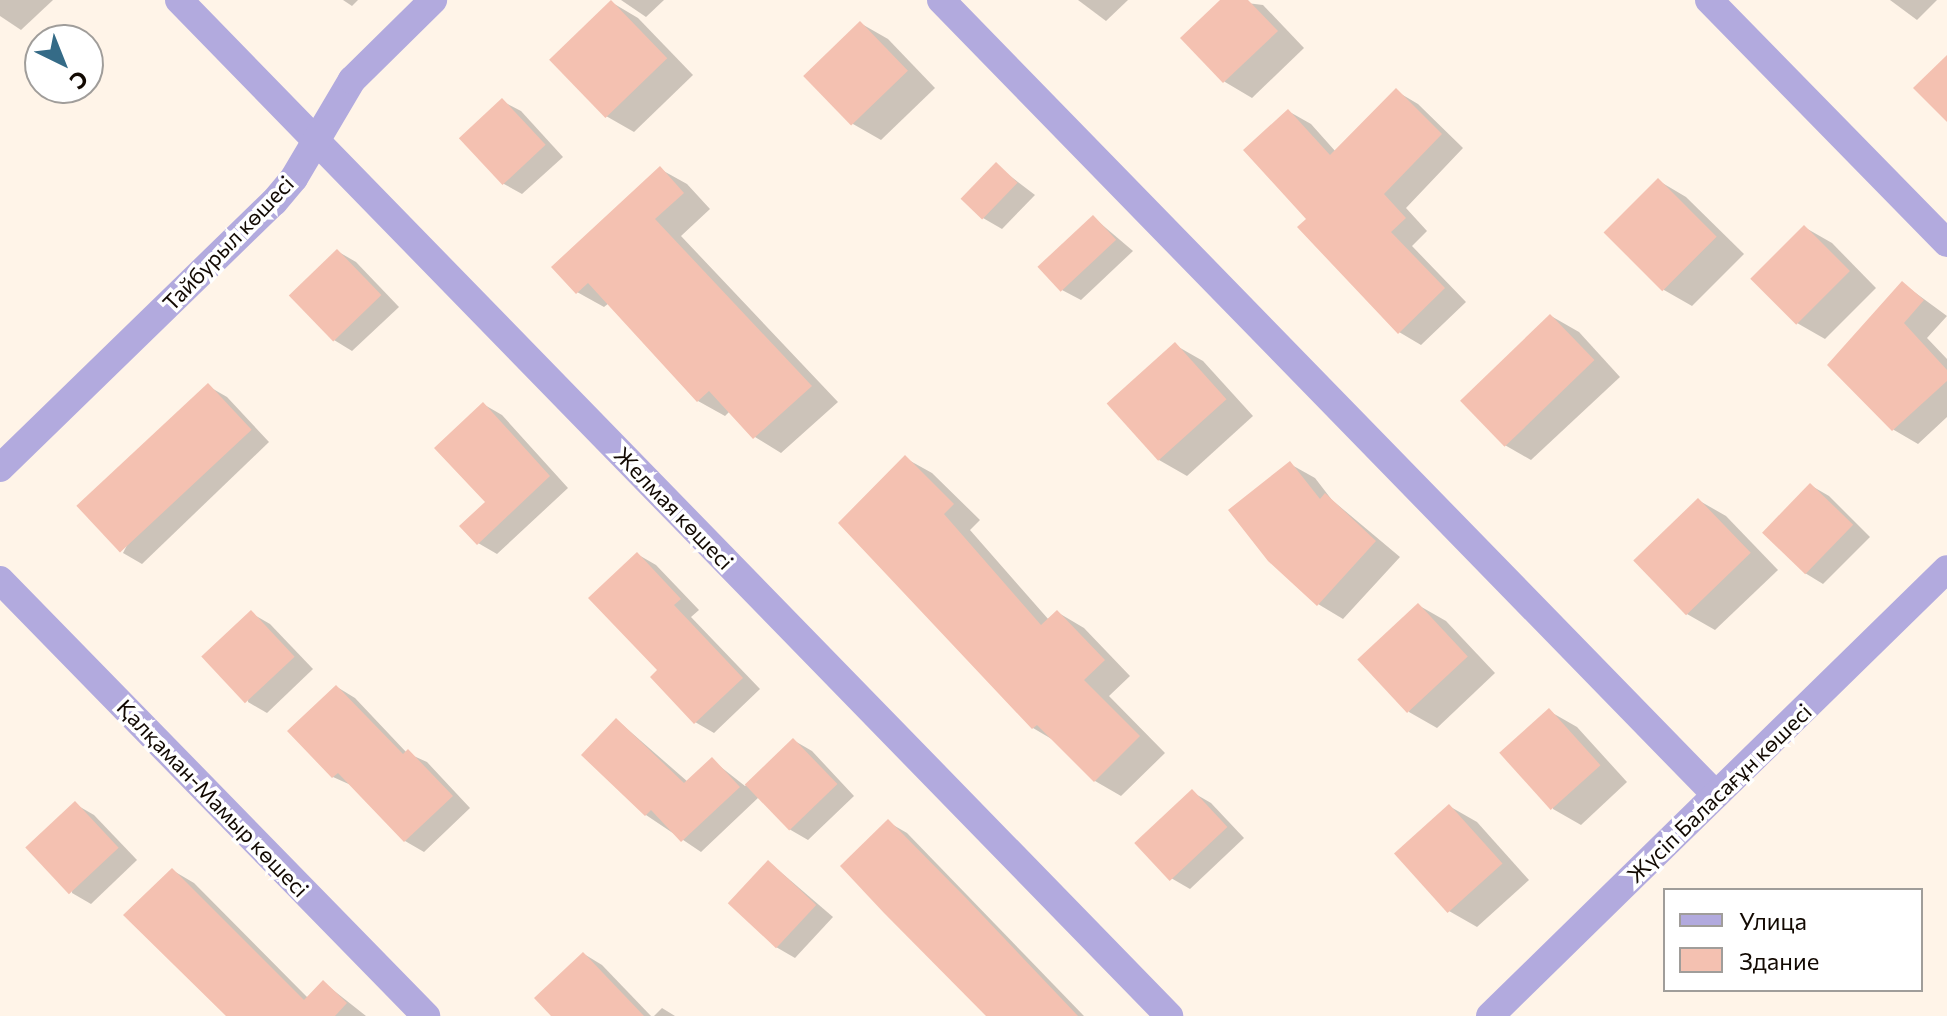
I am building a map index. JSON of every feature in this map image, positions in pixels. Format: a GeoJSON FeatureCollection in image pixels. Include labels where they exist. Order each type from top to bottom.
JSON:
{"type":"FeatureCollection","features":[{"type":"Feature","properties":{"kind":"street","name":"Желмая көшесі"},"geometry":{"type":"LineString","coordinates":[[179,0],[1169,1016]]}},
{"type":"Feature","properties":{"kind":"street","name":"Тайбурыл көшесі"},"geometry":{"type":"LineString","coordinates":[[0,468],[274,202],[294,178],[314,138],[352,80],[433,0]]}},
{"type":"Feature","properties":{"kind":"street"},"geometry":{"type":"LineString","coordinates":[[941,0],[1716,795]]}},
{"type":"Feature","properties":{"kind":"street"},"geometry":{"type":"LineString","coordinates":[[1709,0],[1947,243]]}},
{"type":"Feature","properties":{"kind":"street","name":"Жүсіп Баласағұн көшесі"},"geometry":{"type":"LineString","coordinates":[[1490,1016],[1947,569]]}},
{"type":"Feature","properties":{"kind":"street","name":"Қалқаман-Мамыр көшесі"},"geometry":{"type":"LineString","coordinates":[[0,580],[426,1016]]}},
{"type":"Feature","properties":{"kind":"building"},"geometry":{"type":"Polygon","coordinates":[[[611,0],[667,58],[605,118],[549,60],[611,0]]]}},
{"type":"Feature","properties":{"kind":"building"},"geometry":{"type":"Polygon","coordinates":[[[1220,0],[1248,0],[1278,31],[1223,83],[1180,38],[1220,0]]]}},
{"type":"Feature","properties":{"kind":"building"},"geometry":{"type":"Polygon","coordinates":[[[860,21],[908,71],[851,126],[803,76],[860,21]]]}},
{"type":"Feature","properties":{"kind":"building"},"geometry":{"type":"Polygon","coordinates":[[[1947,55],[1947,122],[1913,88],[1947,55]]]}},
{"type":"Feature","properties":{"kind":"building"},"geometry":{"type":"Polygon","coordinates":[[[1396,88],[1442,134],[1384,194],[1406,218],[1391,232],[1445,288],[1398,334],[1297,227],[1306,219],[1243,150],[1288,109],[1330,155],[1396,88]]]}},
{"type":"Feature","properties":{"kind":"building"},"geometry":{"type":"Polygon","coordinates":[[[502,98],[546,145],[502,185],[459,138],[502,98]]]}},
{"type":"Feature","properties":{"kind":"building"},"geometry":{"type":"Polygon","coordinates":[[[996,162],[1018,183],[982,220],[961,199],[996,162]]]}},
{"type":"Feature","properties":{"kind":"building"},"geometry":{"type":"Polygon","coordinates":[[[660,166],[684,193],[655,219],[812,386],[753,439],[709,391],[697,402],[588,283],[576,294],[551,267],[660,166]]]}},
{"type":"Feature","properties":{"kind":"building"},"geometry":{"type":"Polygon","coordinates":[[[1658,178],[1717,237],[1662,291],[1604,232],[1658,178]]]}},
{"type":"Feature","properties":{"kind":"building"},"geometry":{"type":"Polygon","coordinates":[[[1093,215],[1116,240],[1061,292],[1037,267],[1093,215]]]}},
{"type":"Feature","properties":{"kind":"building"},"geometry":{"type":"Polygon","coordinates":[[[1804,225],[1850,271],[1796,325],[1750,279],[1804,225]]]}},
{"type":"Feature","properties":{"kind":"building"},"geometry":{"type":"Polygon","coordinates":[[[337,249],[381,295],[333,342],[289,296],[337,249]]]}},
{"type":"Feature","properties":{"kind":"building"},"geometry":{"type":"Polygon","coordinates":[[[1902,281],[1924,300],[1904,323],[1947,370],[1947,381],[1892,431],[1827,365],[1902,281]]]}},
{"type":"Feature","properties":{"kind":"building"},"geometry":{"type":"Polygon","coordinates":[[[1550,314],[1594,360],[1505,447],[1460,401],[1550,314]]]}},
{"type":"Feature","properties":{"kind":"building"},"geometry":{"type":"Polygon","coordinates":[[[1175,342],[1227,399],[1158,461],[1107,404],[1175,342]]]}},
{"type":"Feature","properties":{"kind":"building"},"geometry":{"type":"Polygon","coordinates":[[[208,383],[252,430],[120,553],[76,506],[208,383]]]}},
{"type":"Feature","properties":{"kind":"building"},"geometry":{"type":"Polygon","coordinates":[[[483,402],[550,476],[477,545],[459,526],[485,502],[434,448],[483,402]]]}},
{"type":"Feature","properties":{"kind":"building"},"geometry":{"type":"Polygon","coordinates":[[[905,455],[954,504],[944,514],[1041,625],[1057,610],[1105,660],[1084,680],[1140,736],[1094,782],[1037,725],[1032,729],[838,523],[905,455]]]}},
{"type":"Feature","properties":{"kind":"building"},"geometry":{"type":"Polygon","coordinates":[[[1290,461],[1320,499],[1325,493],[1376,541],[1317,606],[1268,561],[1228,510],[1290,461]]]}},
{"type":"Feature","properties":{"kind":"building"},"geometry":{"type":"Polygon","coordinates":[[[1810,483],[1853,525],[1805,574],[1762,533],[1810,483]]]}},
{"type":"Feature","properties":{"kind":"building"},"geometry":{"type":"Polygon","coordinates":[[[1698,498],[1751,553],[1686,615],[1633,561],[1698,498]]]}},
{"type":"Feature","properties":{"kind":"building"},"geometry":{"type":"Polygon","coordinates":[[[637,552],[681,599],[674,605],[743,678],[694,724],[650,677],[657,670],[588,598],[637,552]]]}},
{"type":"Feature","properties":{"kind":"building"},"geometry":{"type":"Polygon","coordinates":[[[1418,603],[1468,656],[1407,713],[1357,660],[1418,603]]]}},
{"type":"Feature","properties":{"kind":"building"},"geometry":{"type":"Polygon","coordinates":[[[251,610],[295,657],[245,703],[201,656],[251,610]]]}},
{"type":"Feature","properties":{"kind":"building"},"geometry":{"type":"Polygon","coordinates":[[[336,685],[403,754],[408,749],[453,796],[404,842],[338,773],[332,778],[287,731],[336,685]]]}},
{"type":"Feature","properties":{"kind":"building"},"geometry":{"type":"Polygon","coordinates":[[[1549,708],[1601,765],[1551,810],[1499,753],[1549,708]]]}},
{"type":"Feature","properties":{"kind":"building"},"geometry":{"type":"Polygon","coordinates":[[[616,718],[684,783],[712,757],[740,787],[681,842],[651,810],[645,816],[581,755],[616,718]]]}},
{"type":"Feature","properties":{"kind":"building"},"geometry":{"type":"Polygon","coordinates":[[[793,738],[837,784],[789,831],[745,785],[793,738]]]}},
{"type":"Feature","properties":{"kind":"building"},"geometry":{"type":"Polygon","coordinates":[[[1192,789],[1227,827],[1170,881],[1134,843],[1192,789]]]}},
{"type":"Feature","properties":{"kind":"building"},"geometry":{"type":"Polygon","coordinates":[[[75,801],[119,848],[69,894],[25,847],[75,801]]]}},
{"type":"Feature","properties":{"kind":"building"},"geometry":{"type":"Polygon","coordinates":[[[1449,804],[1503,863],[1448,913],[1394,854],[1449,804]]]}},
{"type":"Feature","properties":{"kind":"building"},"geometry":{"type":"Polygon","coordinates":[[[888,819],[1078,1016],[986,1016],[884,913],[840,866],[888,819]]]}},
{"type":"Feature","properties":{"kind":"building"},"geometry":{"type":"Polygon","coordinates":[[[768,860],[816,905],[776,948],[728,903],[768,860]]]}},
{"type":"Feature","properties":{"kind":"building"},"geometry":{"type":"Polygon","coordinates":[[[172,868],[304,1000],[323,980],[347,1003],[335,1016],[226,1016],[123,915],[172,868]]]}},
{"type":"Feature","properties":{"kind":"building"},"geometry":{"type":"Polygon","coordinates":[[[583,952],[644,1016],[551,1016],[534,998],[583,952]]]}}]}
